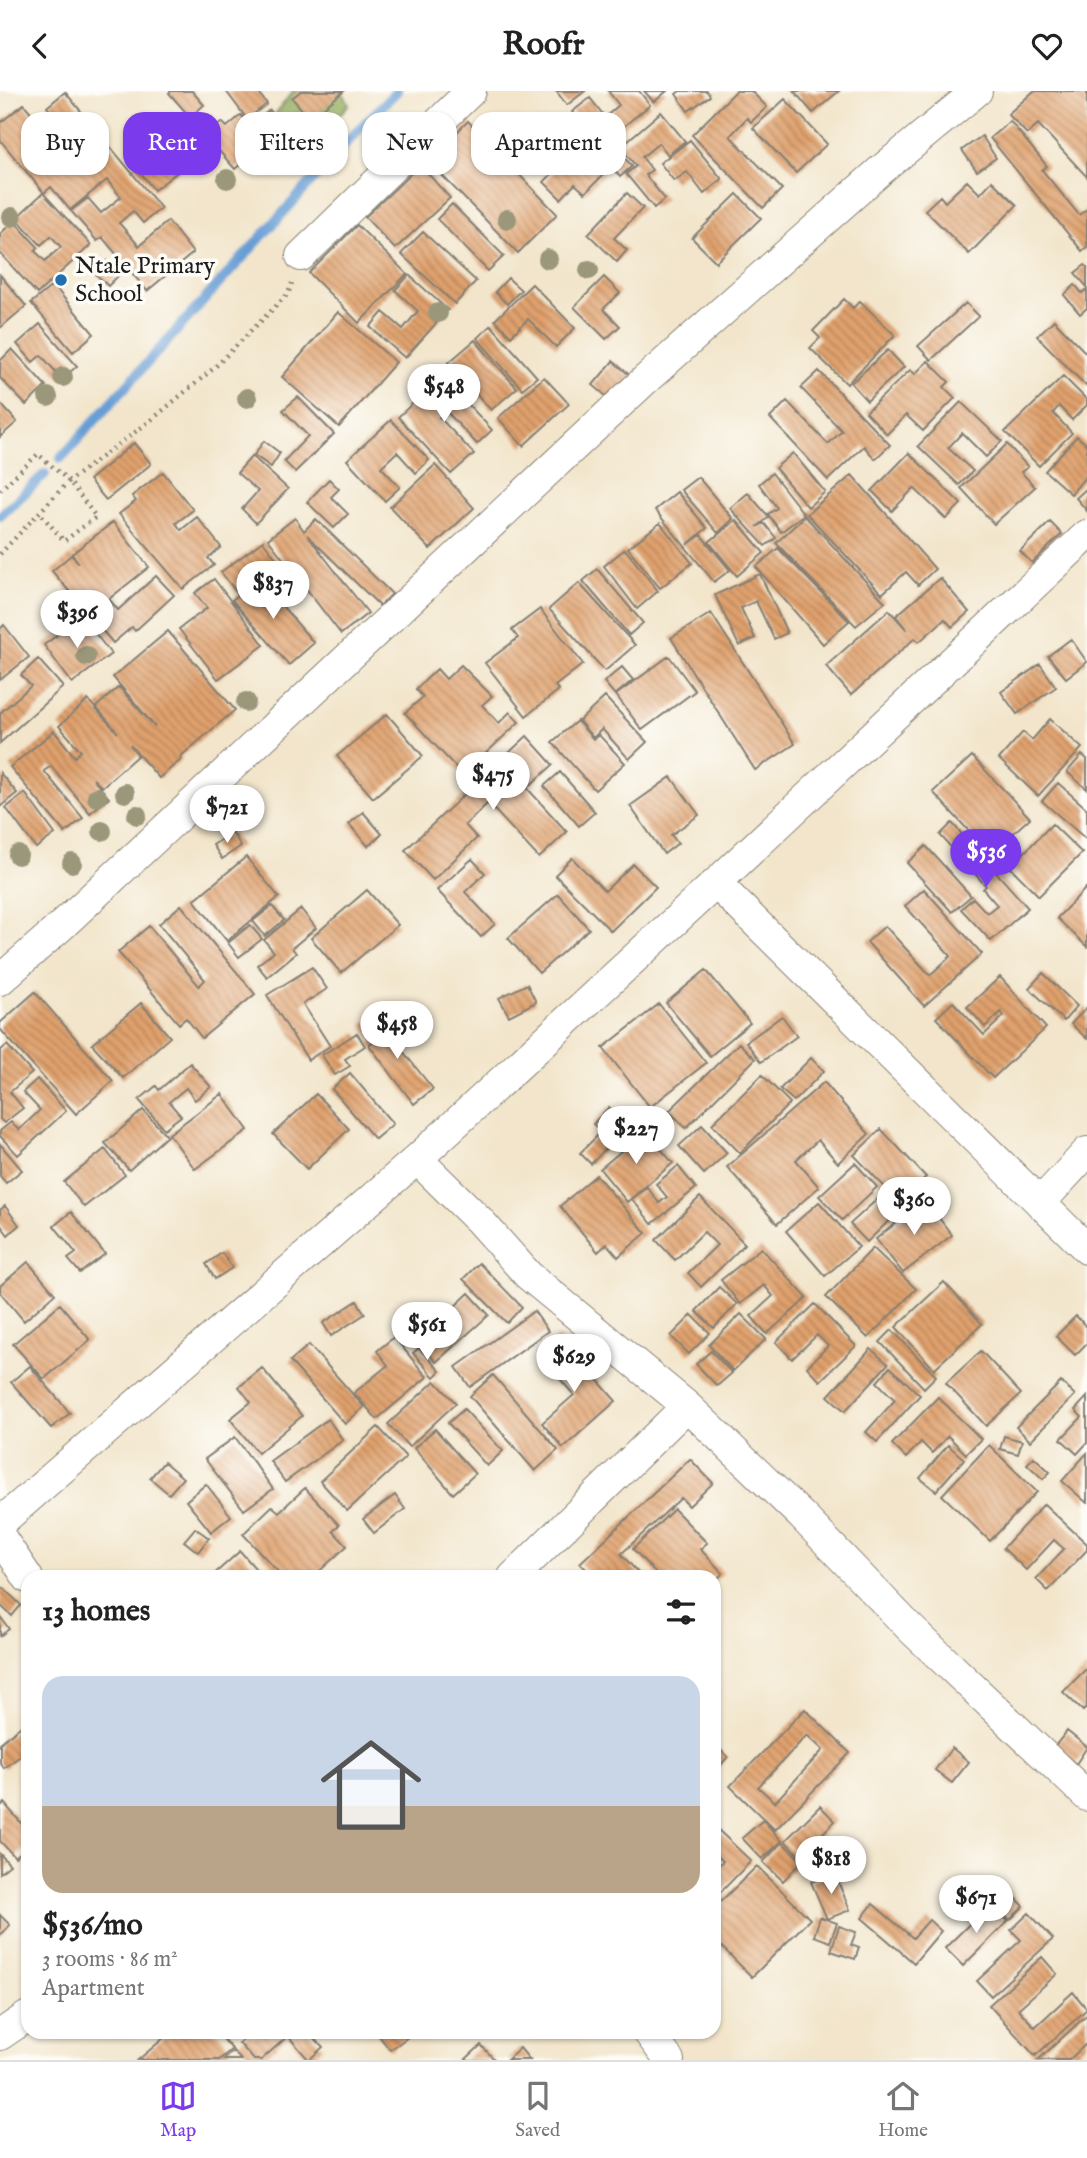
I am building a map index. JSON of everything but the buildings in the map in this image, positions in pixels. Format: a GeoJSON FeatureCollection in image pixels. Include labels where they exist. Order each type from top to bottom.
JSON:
{"type":"FeatureCollection","features":[{"type":"Feature","properties":{"kind":"street"},"geometry":{"type":"LineString","coordinates":[[301,256],[471,91]]}},
{"type":"Feature","properties":{"kind":"street"},"geometry":{"type":"LineString","coordinates":[[0,980],[68,920],[644,381],[880,171],[977,91]]}},
{"type":"Feature","properties":{"kind":"street"},"geometry":{"type":"LineString","coordinates":[[0,1524],[417,1160],[1087,535]]}},
{"type":"Feature","properties":{"kind":"street"},"geometry":{"type":"LineString","coordinates":[[716,883],[1087,1249]]}},
{"type":"Feature","properties":{"kind":"street"},"geometry":{"type":"LineString","coordinates":[[1040,1203],[1087,1152]]}},
{"type":"Feature","properties":{"kind":"street"},"geometry":{"type":"LineString","coordinates":[[417,1160],[479,1220],[528,1275],[687,1406],[802,1516],[910,1628],[1087,1796]]}},
{"type":"Feature","properties":{"kind":"street"},"geometry":{"type":"LineString","coordinates":[[520,1570],[687,1406]]}},
{"type":"Feature","properties":{"kind":"street"},"geometry":{"type":"LineString","coordinates":[[0,1536],[23,1570]]}},
{"type":"Feature","properties":{"kind":"street"},"geometry":{"type":"LineString","coordinates":[[0,2035],[21,2022]]}},
{"type":"Feature","properties":{"kind":"street"},"geometry":{"type":"LineString","coordinates":[[653,2039],[668,2060]]}},
{"type":"Feature","properties":{"kind":"path"},"geometry":{"type":"LineString","coordinates":[[0,554],[69,481],[150,421],[214,368],[288,294],[301,256]]}},
{"type":"Feature","properties":{"kind":"path"},"geometry":{"type":"LineString","coordinates":[[0,490],[38,454],[69,481],[96,517],[64,541],[39,512]]}},
{"type":"Feature","properties":{"kind":"green space"},"geometry":{"type":"Polygon","coordinates":[[[293,91],[342,91],[349,104],[342,112],[277,112],[293,91]]]}},
{"type":"Feature","properties":{"kind":"waterway"},"geometry":{"type":"LineString","coordinates":[[61,458],[361,127],[397,91]]}},
{"type":"Feature","properties":{"kind":"waterway"},"geometry":{"type":"LineString","coordinates":[[0,516],[45,474]]}},
{"type":"Feature","properties":{"kind":"place","name":"Ntale Primary School"},"geometry":{"type":"Point","coordinates":[61,280]}}]}
